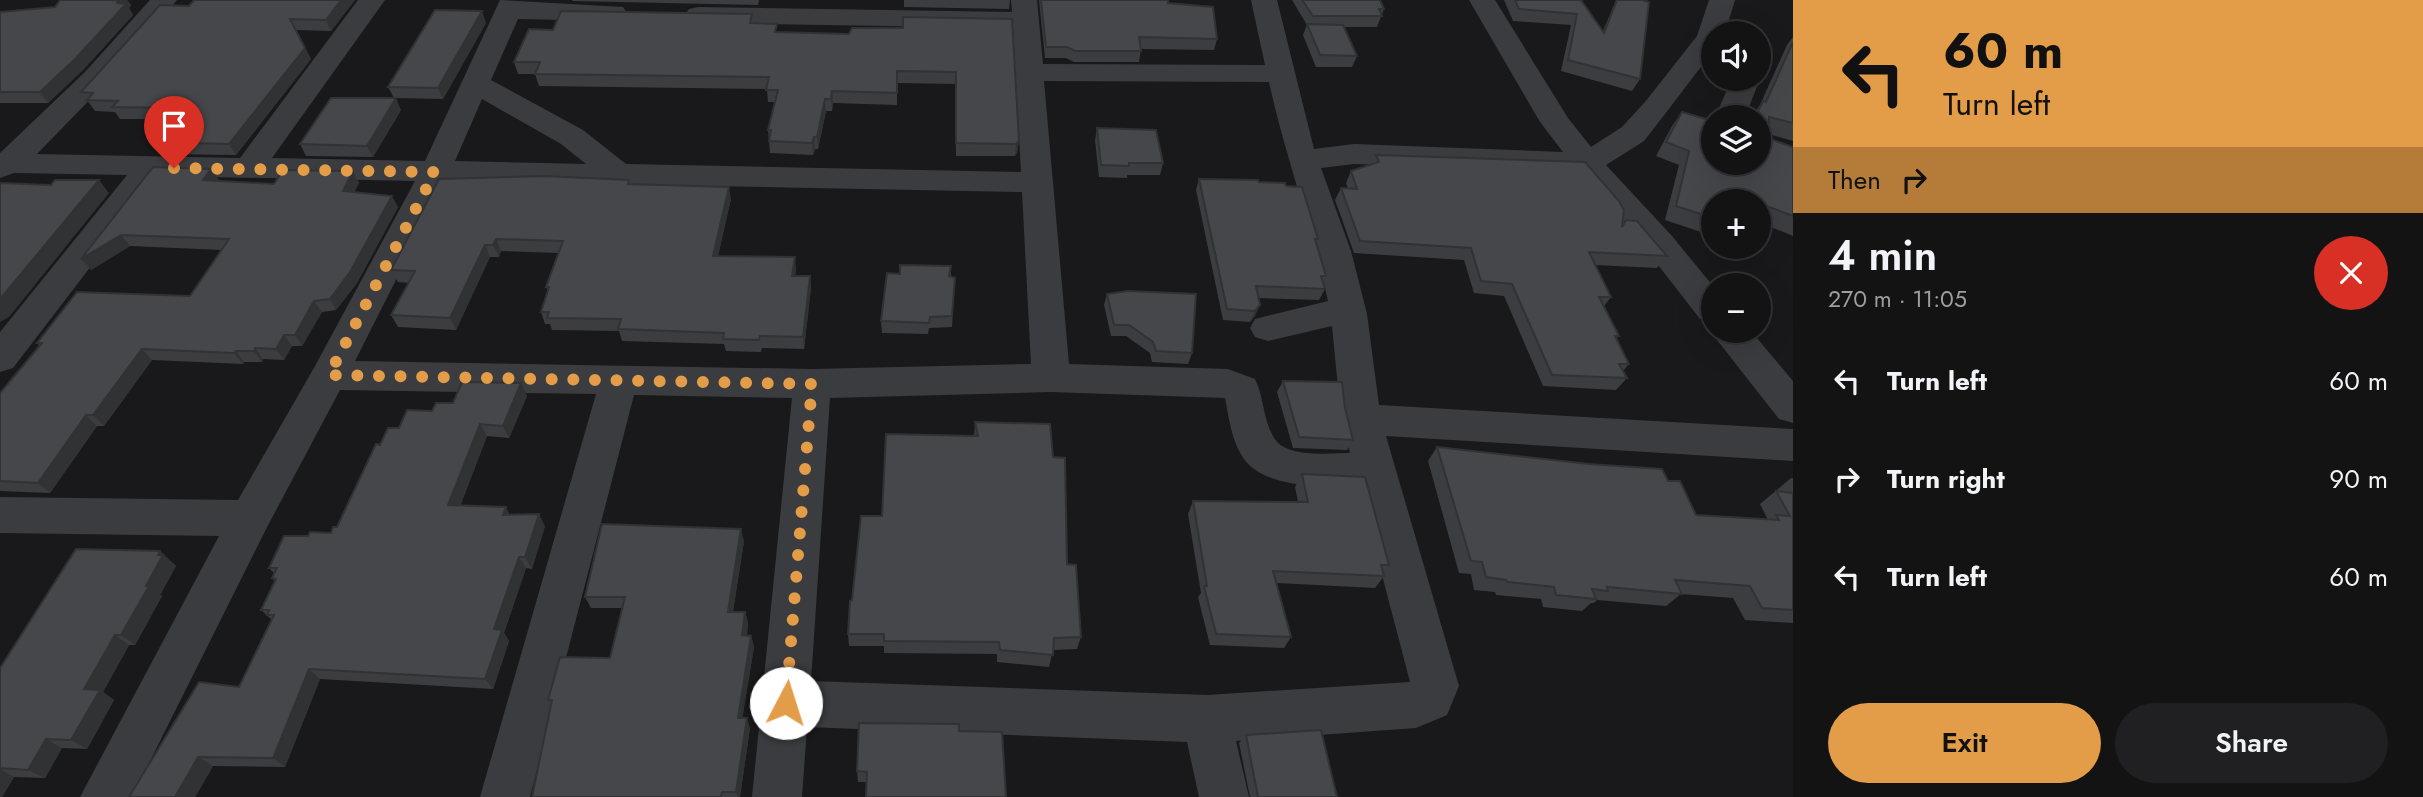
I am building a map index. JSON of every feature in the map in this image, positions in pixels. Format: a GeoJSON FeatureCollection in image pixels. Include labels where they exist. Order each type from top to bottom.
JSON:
{"type":"FeatureCollection","features":[{"type":"Feature","properties":{"kind":"street"},"geometry":{"type":"LineString","coordinates":[[2,165],[95,78],[164,0]]}},
{"type":"Feature","properties":{"kind":"street"},"geometry":{"type":"LineString","coordinates":[[248,169],[360,12],[372,0]]}},
{"type":"Feature","properties":{"kind":"street"},"geometry":{"type":"LineString","coordinates":[[786,703],[1207,719],[1416,705],[1430,699],[1435,686],[1362,419],[1349,314],[1334,251],[1297,143],[1264,0]]}},
{"type":"Feature","properties":{"kind":"street"},"geometry":{"type":"LineString","coordinates":[[1482,0],[1555,121],[1587,163],[1660,244],[1701,295]]}},
{"type":"Feature","properties":{"kind":"street"},"geometry":{"type":"LineString","coordinates":[[1717,21],[1723,0]]}},
{"type":"Feature","properties":{"kind":"street"},"geometry":{"type":"LineString","coordinates":[[104,797],[435,172],[512,6],[635,13]]}},
{"type":"Feature","properties":{"kind":"street"},"geometry":{"type":"LineString","coordinates":[[677,14],[1024,10],[1031,72],[1036,182],[1051,378]]}},
{"type":"Feature","properties":{"kind":"street"},"geometry":{"type":"LineString","coordinates":[[1031,72],[1283,74]]}},
{"type":"Feature","properties":{"kind":"street"},"geometry":{"type":"LineString","coordinates":[[476,84],[572,137],[620,176]]}},
{"type":"Feature","properties":{"kind":"street"},"geometry":{"type":"LineString","coordinates":[[1696,118],[1701,91]]}},
{"type":"Feature","properties":{"kind":"street"},"geometry":{"type":"LineString","coordinates":[[1305,160],[1354,154],[1587,163],[1633,134],[1696,118],[1731,91]]}},
{"type":"Feature","properties":{"kind":"street"},"geometry":{"type":"LineString","coordinates":[[2,165],[1036,182]]}},
{"type":"Feature","properties":{"kind":"street"},"geometry":{"type":"LineString","coordinates":[[0,358],[150,168]]}},
{"type":"Feature","properties":{"kind":"street"},"geometry":{"type":"LineString","coordinates":[[1268,328],[1330,313],[1349,314]]}},
{"type":"Feature","properties":{"kind":"street"},"geometry":{"type":"LineString","coordinates":[[1740,343],[1793,408]]}},
{"type":"Feature","properties":{"kind":"street"},"geometry":{"type":"LineString","coordinates":[[329,375],[812,384],[1051,378],[1228,384],[1241,390],[1257,447],[1274,462],[1293,467],[1376,470]]}},
{"type":"Feature","properties":{"kind":"street"},"geometry":{"type":"LineString","coordinates":[[505,797],[619,380]]}},
{"type":"Feature","properties":{"kind":"street"},"geometry":{"type":"LineString","coordinates":[[777,797],[812,384]]}},
{"type":"Feature","properties":{"kind":"street"},"geometry":{"type":"LineString","coordinates":[[1362,419],[1793,445]]}},
{"type":"Feature","properties":{"kind":"street"},"geometry":{"type":"LineString","coordinates":[[0,514],[250,517]]}},
{"type":"Feature","properties":{"kind":"street"},"geometry":{"type":"LineString","coordinates":[[1207,719],[1224,797]]}},
{"type":"Feature","properties":{"kind":"building"},"geometry":{"type":"Polygon","coordinates":[[[60,0],[119,0],[117,3],[126,4],[40,92],[0,92],[0,12],[55,7],[60,0]]]}},
{"type":"Feature","properties":{"kind":"building"},"geometry":{"type":"Polygon","coordinates":[[[194,0],[341,0],[326,20],[290,19],[305,48],[229,144],[152,142],[180,108],[112,107],[118,101],[87,100],[93,93],[81,92],[160,5],[189,6],[194,0]]]}},
{"type":"Feature","properties":{"kind":"building"},"geometry":{"type":"Polygon","coordinates":[[[1041,0],[1168,0],[1168,3],[1213,7],[1217,39],[1139,37],[1141,51],[1075,51],[1067,47],[1046,47],[1041,0]]]}},
{"type":"Feature","properties":{"kind":"building"},"geometry":{"type":"Polygon","coordinates":[[[1302,0],[1380,0],[1384,9],[1379,9],[1382,16],[1313,16],[1302,0]]]}},
{"type":"Feature","properties":{"kind":"building"},"geometry":{"type":"Polygon","coordinates":[[[1515,0],[1581,0],[1604,33],[1617,0],[1649,2],[1640,79],[1568,60],[1577,14],[1519,9],[1515,0]]]}},
{"type":"Feature","properties":{"kind":"building"},"geometry":{"type":"Polygon","coordinates":[[[435,10],[482,11],[438,88],[388,87],[435,10]]]}},
{"type":"Feature","properties":{"kind":"building"},"geometry":{"type":"Polygon","coordinates":[[[561,11],[752,14],[750,23],[777,24],[775,32],[849,34],[852,28],[903,28],[903,17],[1012,19],[1019,141],[1016,144],[956,143],[956,72],[897,71],[897,93],[832,91],[831,99],[825,99],[817,137],[814,137],[812,143],[769,141],[771,130],[768,130],[778,90],[766,90],[769,77],[535,74],[540,62],[514,62],[529,29],[553,30],[561,11]]]}},
{"type":"Feature","properties":{"kind":"building"},"geometry":{"type":"Polygon","coordinates":[[[1307,24],[1343,25],[1357,56],[1320,55],[1307,24]]]}},
{"type":"Feature","properties":{"kind":"building"},"geometry":{"type":"Polygon","coordinates":[[[1793,42],[1793,123],[1771,118],[1771,105],[1761,105],[1763,101],[1766,102],[1793,42]]]}},
{"type":"Feature","properties":{"kind":"building"},"geometry":{"type":"Polygon","coordinates":[[[331,98],[396,98],[367,146],[300,144],[331,98]]]}},
{"type":"Feature","properties":{"kind":"building"},"geometry":{"type":"Polygon","coordinates":[[[1682,112],[1701,118],[1701,175],[1771,175],[1771,139],[1793,147],[1793,216],[1771,208],[1771,189],[1701,189],[1701,214],[1676,206],[1689,151],[1666,142],[1682,112]]]}},
{"type":"Feature","properties":{"kind":"building"},"geometry":{"type":"Polygon","coordinates":[[[1097,128],[1156,130],[1163,163],[1101,165],[1097,128]]]}},
{"type":"Feature","properties":{"kind":"building"},"geometry":{"type":"Polygon","coordinates":[[[1376,155],[1585,162],[1619,201],[1624,210],[1622,227],[1626,220],[1637,221],[1667,256],[1589,252],[1611,297],[1599,297],[1619,336],[1615,336],[1629,364],[1619,364],[1627,378],[1552,375],[1512,284],[1481,281],[1471,248],[1360,241],[1341,188],[1357,189],[1351,171],[1379,162],[1376,155]]]}},
{"type":"Feature","properties":{"kind":"building"},"geometry":{"type":"Polygon","coordinates":[[[153,167],[211,169],[203,180],[274,184],[283,170],[353,171],[343,191],[392,196],[350,272],[330,299],[314,301],[295,335],[284,335],[276,349],[255,348],[254,351],[234,353],[142,349],[93,415],[86,415],[38,483],[0,481],[0,393],[42,343],[37,343],[77,292],[190,296],[229,239],[121,235],[81,259],[153,167]]]}},
{"type":"Feature","properties":{"kind":"building"},"geometry":{"type":"Polygon","coordinates":[[[543,176],[629,180],[628,184],[729,187],[713,256],[795,257],[792,276],[810,276],[803,337],[723,339],[724,333],[618,329],[621,319],[547,318],[549,312],[541,312],[549,287],[546,287],[563,241],[496,239],[493,245],[485,245],[450,318],[391,315],[415,271],[391,270],[439,179],[543,176]]]}},
{"type":"Feature","properties":{"kind":"building"},"geometry":{"type":"Polygon","coordinates":[[[1199,179],[1258,180],[1302,187],[1318,239],[1315,239],[1326,276],[1321,276],[1325,289],[1256,286],[1260,305],[1255,311],[1227,309],[1199,179]]]}},
{"type":"Feature","properties":{"kind":"building"},"geometry":{"type":"Polygon","coordinates":[[[55,180],[99,180],[0,299],[0,183],[51,185],[55,180]]]}},
{"type":"Feature","properties":{"kind":"building"},"geometry":{"type":"Polygon","coordinates":[[[900,265],[951,266],[949,276],[955,278],[952,316],[930,317],[929,323],[881,321],[887,273],[900,274],[900,265]]]}},
{"type":"Feature","properties":{"kind":"building"},"geometry":{"type":"Polygon","coordinates":[[[1128,291],[1196,294],[1192,353],[1156,351],[1153,342],[1129,325],[1114,325],[1107,294],[1128,291]]]}},
{"type":"Feature","properties":{"kind":"building"},"geometry":{"type":"Polygon","coordinates":[[[1283,381],[1342,382],[1353,440],[1299,437],[1283,381]]]}},
{"type":"Feature","properties":{"kind":"building"},"geometry":{"type":"Polygon","coordinates":[[[462,382],[521,383],[503,426],[480,424],[448,505],[506,507],[503,515],[539,514],[525,557],[519,557],[494,629],[502,630],[485,679],[309,669],[273,758],[198,757],[175,797],[129,797],[199,682],[239,687],[274,615],[267,615],[269,610],[261,610],[276,579],[272,578],[277,568],[269,568],[284,536],[308,536],[310,532],[331,533],[333,527],[337,527],[376,444],[380,445],[388,428],[399,428],[407,410],[432,411],[436,403],[453,403],[462,382]]]}},
{"type":"Feature","properties":{"kind":"building"},"geometry":{"type":"Polygon","coordinates":[[[975,422],[1050,424],[1053,457],[1065,458],[1067,564],[1076,565],[1081,637],[1054,638],[1053,655],[1000,650],[999,642],[884,641],[884,634],[848,634],[861,516],[882,516],[886,434],[978,436],[975,422]]]}},
{"type":"Feature","properties":{"kind":"building"},"geometry":{"type":"Polygon","coordinates":[[[1437,447],[1589,464],[1662,469],[1668,481],[1680,481],[1696,515],[1779,520],[1776,515],[1790,516],[1776,491],[1793,493],[1793,610],[1762,608],[1750,586],[1675,580],[1682,594],[1607,587],[1608,591],[1592,589],[1596,599],[1556,595],[1554,587],[1486,577],[1482,562],[1471,561],[1437,447]]]}},
{"type":"Feature","properties":{"kind":"building"},"geometry":{"type":"Polygon","coordinates":[[[1302,474],[1365,477],[1389,565],[1381,565],[1384,576],[1273,571],[1291,637],[1216,634],[1204,586],[1207,586],[1193,501],[1308,502],[1302,474]]]}},
{"type":"Feature","properties":{"kind":"building"},"geometry":{"type":"Polygon","coordinates":[[[602,524],[741,529],[728,612],[745,612],[742,635],[751,636],[738,718],[747,718],[736,792],[722,792],[721,797],[532,797],[552,700],[548,700],[560,657],[610,658],[625,597],[585,597],[602,524]]]}},
{"type":"Feature","properties":{"kind":"building"},"geometry":{"type":"Polygon","coordinates":[[[76,549],[160,551],[158,555],[163,555],[121,635],[115,635],[84,689],[100,690],[71,740],[46,739],[28,770],[0,768],[0,668],[76,549]]]}},
{"type":"Feature","properties":{"kind":"building"},"geometry":{"type":"Polygon","coordinates":[[[859,723],[959,724],[959,731],[1002,732],[1006,797],[866,797],[867,772],[857,771],[859,723]]]}},
{"type":"Feature","properties":{"kind":"building"},"geometry":{"type":"Polygon","coordinates":[[[1321,730],[1337,797],[1258,797],[1246,735],[1321,730]]]}},
{"type":"Feature","properties":{"kind":"route"},"geometry":{"type":"LineString","coordinates":[[174,168],[435,172],[329,375],[812,384],[786,703]]}}]}
